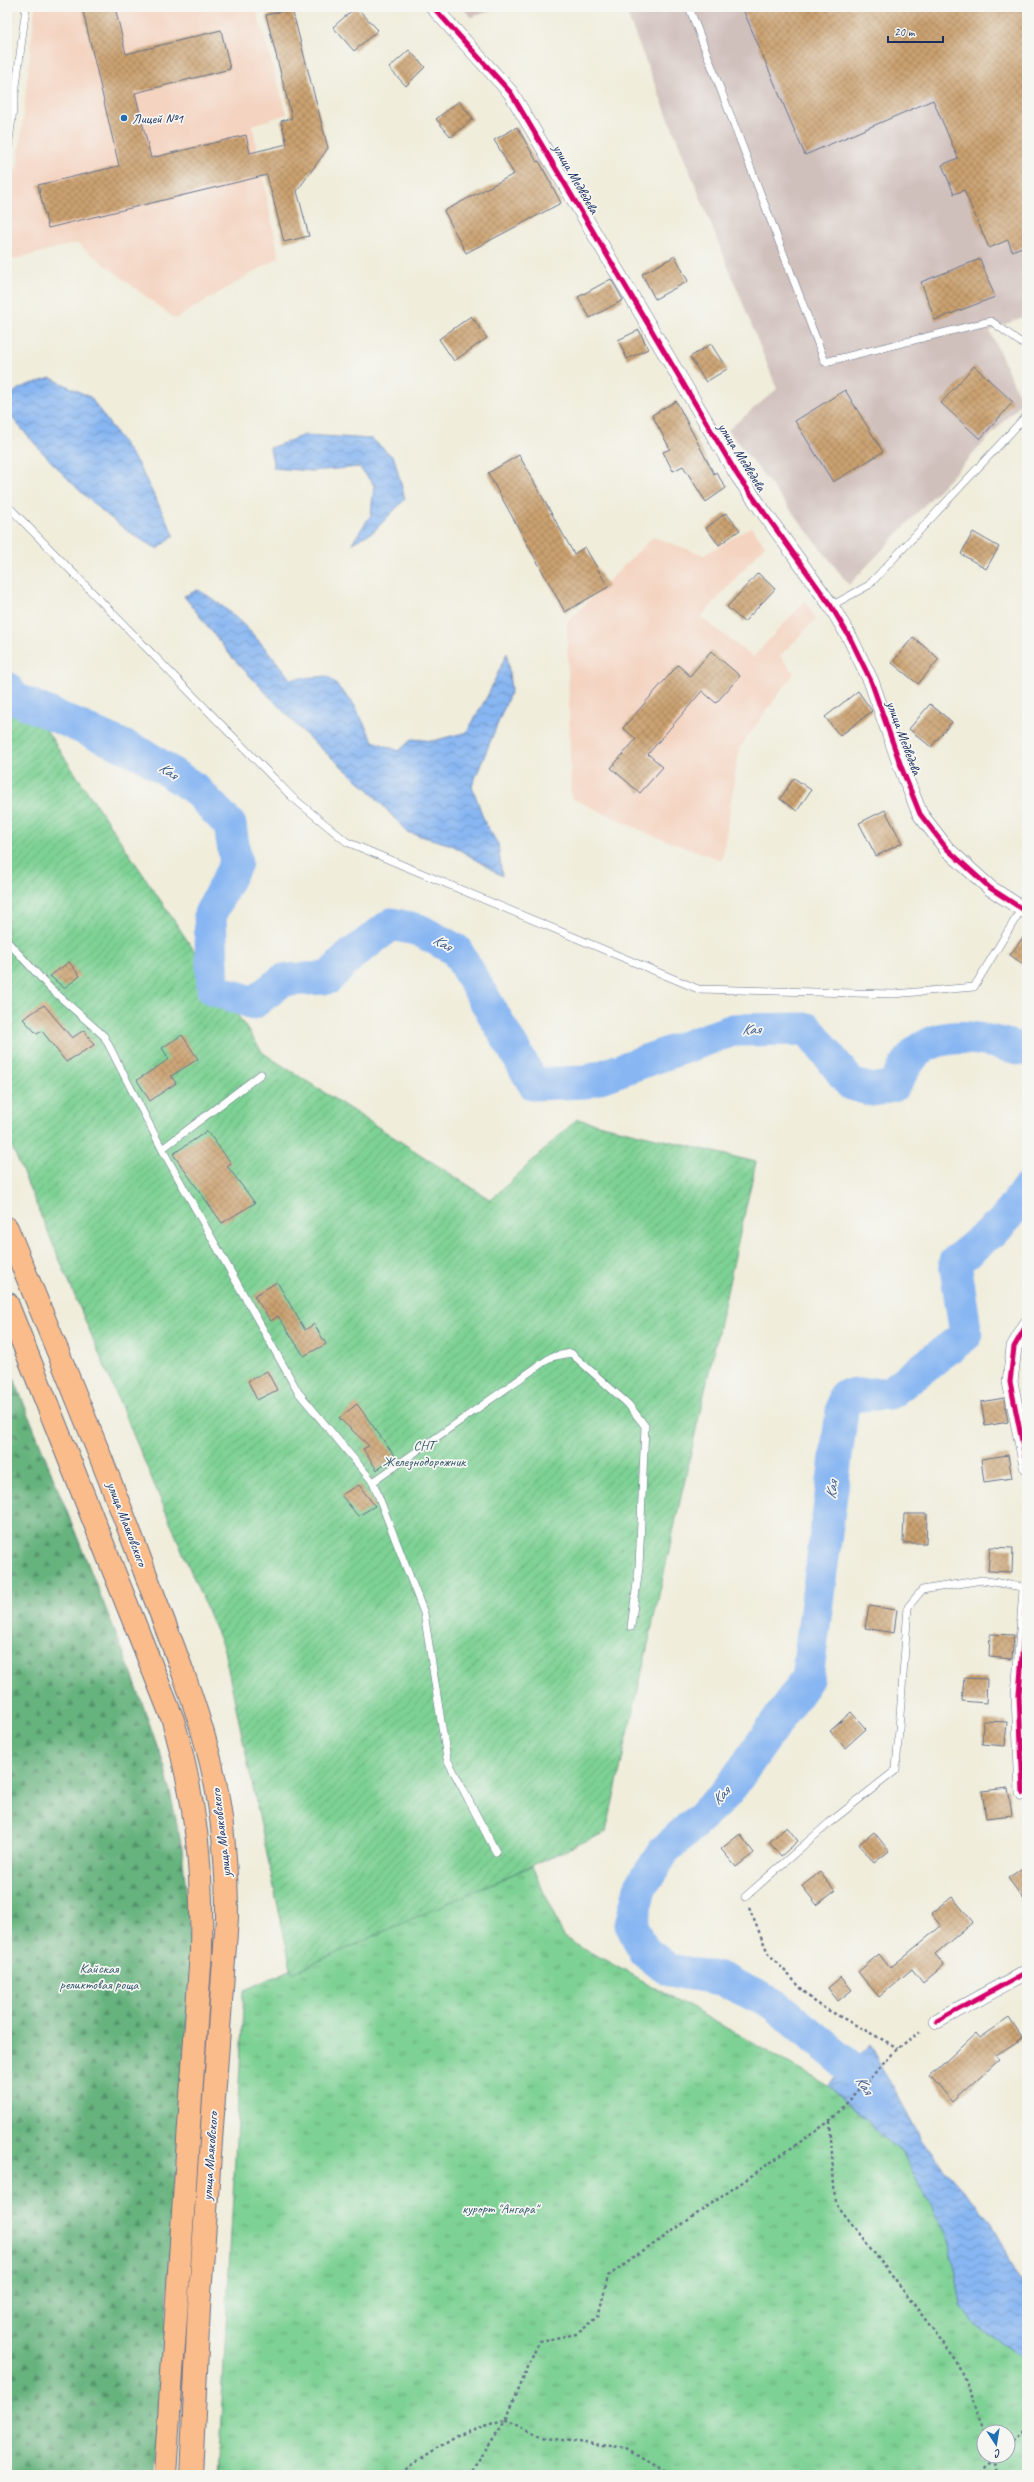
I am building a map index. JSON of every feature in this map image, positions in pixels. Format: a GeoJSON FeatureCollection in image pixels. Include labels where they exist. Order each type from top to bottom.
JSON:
{"type":"FeatureCollection","features":[{"type":"Feature","properties":{"kind":"main road","name":"улица Маяковского"},"geometry":{"type":"LineString","coordinates":[[7,1228],[119,1502],[207,1744],[216,1789],[227,1879],[227,1918],[199,2308],[190,2475]]}},
{"type":"Feature","properties":{"kind":"main road","name":"улица Маяковского"},"geometry":{"type":"LineString","coordinates":[[7,1304],[173,1720],[188,1771],[197,1822],[202,1896],[201,1951],[166,2475]]}},
{"type":"Feature","properties":{"kind":"street","name":"улица Медведева"},"geometry":{"type":"LineString","coordinates":[[433,7],[511,93],[738,476],[831,606],[850,638],[871,681],[902,770],[920,814],[947,849],[985,883],[1024,910]]}},
{"type":"Feature","properties":{"kind":"street"},"geometry":{"type":"LineString","coordinates":[[1027,1324],[1014,1347],[1010,1382],[1027,1466]]}},
{"type":"Feature","properties":{"kind":"street"},"geometry":{"type":"LineString","coordinates":[[1022,1793],[1019,1695],[1027,1589]]}},
{"type":"Feature","properties":{"kind":"street"},"geometry":{"type":"LineString","coordinates":[[937,2021],[1027,1972]]}},
{"type":"Feature","properties":{"kind":"lane"},"geometry":{"type":"LineString","coordinates":[[7,157],[26,7]]}},
{"type":"Feature","properties":{"kind":"lane"},"geometry":{"type":"LineString","coordinates":[[689,7],[825,362],[991,321],[1027,347]]}},
{"type":"Feature","properties":{"kind":"lane"},"geometry":{"type":"LineString","coordinates":[[831,606],[869,585],[1027,415]]}},
{"type":"Feature","properties":{"kind":"lane"},"geometry":{"type":"LineString","coordinates":[[7,505],[292,797],[347,842],[698,989],[893,994],[974,987],[1024,910]]}},
{"type":"Feature","properties":{"kind":"lane"},"geometry":{"type":"LineString","coordinates":[[7,942],[50,988],[104,1036],[162,1149],[298,1392],[373,1482],[424,1613],[447,1759],[496,1852]]}},
{"type":"Feature","properties":{"kind":"lane"},"geometry":{"type":"LineString","coordinates":[[162,1149],[261,1074]]}},
{"type":"Feature","properties":{"kind":"lane"},"geometry":{"type":"LineString","coordinates":[[373,1482],[551,1357],[571,1353],[628,1404],[645,1426],[640,1568],[631,1627]]}},
{"type":"Feature","properties":{"kind":"lane"},"geometry":{"type":"LineString","coordinates":[[745,1897],[829,1823],[896,1770],[908,1607],[922,1590],[982,1580],[1027,1589]]}},
{"type":"Feature","properties":{"kind":"path"},"geometry":{"type":"LineString","coordinates":[[745,1897],[768,1953],[815,2003],[898,2048]]}},
{"type":"Feature","properties":{"kind":"path"},"geometry":{"type":"LineString","coordinates":[[468,2475],[506,2420],[539,2341],[577,2334],[598,2316],[608,2276],[830,2121],[898,2048],[937,2021]]}},
{"type":"Feature","properties":{"kind":"path"},"geometry":{"type":"LineString","coordinates":[[830,2121],[835,2202],[955,2358],[983,2424]]}},
{"type":"Feature","properties":{"kind":"path"},"geometry":{"type":"LineString","coordinates":[[395,2475],[459,2435],[506,2420],[546,2438],[627,2448],[673,2475]]}},
{"type":"Feature","properties":{"kind":"path"},"geometry":{"type":"LineString","coordinates":[[1016,2437],[1027,2426]]}},
{"type":"Feature","properties":{"kind":"path"},"geometry":{"type":"LineString","coordinates":[[982,2475],[990,2464]]}},
{"type":"Feature","properties":{"kind":"path"},"geometry":{"type":"LineString","coordinates":[[996,2464],[998,2475]]}},
{"type":"Feature","properties":{"kind":"shaded area"},"geometry":{"type":"Polygon","coordinates":[[[35,7],[261,7],[256,9],[287,114],[252,125],[279,257],[175,319],[77,243],[7,261],[7,193],[18,164],[35,7]]]}},
{"type":"Feature","properties":{"kind":"shaded area"},"geometry":{"type":"Polygon","coordinates":[[[462,7],[505,7],[471,17],[462,7]]]}},
{"type":"Feature","properties":{"kind":"shaded area"},"geometry":{"type":"Polygon","coordinates":[[[624,7],[1027,7],[1027,315],[990,331],[1022,402],[849,585],[728,430],[777,389],[624,7]]]}},
{"type":"Feature","properties":{"kind":"shaded area"},"geometry":{"type":"Polygon","coordinates":[[[751,527],[765,545],[701,617],[753,657],[805,601],[816,619],[780,656],[794,673],[739,749],[722,860],[656,837],[571,798],[567,622],[653,537],[704,555],[751,527]]]}},
{"type":"Feature","properties":{"kind":"green space","name":"СНТ Железнодорожник"},"geometry":{"type":"Polygon","coordinates":[[[7,672],[263,1053],[491,1200],[577,1119],[756,1162],[606,1832],[292,1973],[224,1650],[7,1135],[7,672]]]}},
{"type":"Feature","properties":{"kind":"green space","name":"Кайская реликтовая роща"},"geometry":{"type":"Polygon","coordinates":[[[7,1361],[133,1677],[165,1768],[182,1848],[192,1956],[155,2475],[7,2475],[7,1361]]]}},
{"type":"Feature","properties":{"kind":"green space","name":"курорт \"Ангара\""},"geometry":{"type":"Polygon","coordinates":[[[532,1866],[564,1937],[828,2085],[902,2153],[946,2232],[956,2273],[961,2306],[974,2325],[1027,2360],[1027,2475],[218,2475],[244,1990],[532,1866]]]}},
{"type":"Feature","properties":{"kind":"water"},"geometry":{"type":"Polygon","coordinates":[[[51,378],[90,397],[138,464],[174,535],[158,549],[117,523],[77,488],[7,412],[8,403],[15,391],[27,385],[51,378]]]}},
{"type":"Feature","properties":{"kind":"water"},"geometry":{"type":"Polygon","coordinates":[[[305,435],[372,439],[394,458],[405,499],[374,531],[352,543],[371,515],[374,485],[359,467],[312,471],[274,468],[270,448],[305,435]]]}},
{"type":"Feature","properties":{"kind":"water"},"geometry":{"type":"Polygon","coordinates":[[[198,590],[211,598],[236,618],[260,642],[290,679],[328,676],[353,703],[373,741],[399,751],[412,739],[433,741],[467,732],[488,695],[507,653],[511,691],[472,786],[485,823],[498,844],[502,876],[452,845],[407,832],[369,790],[309,738],[231,656],[184,596],[198,590]]]}},
{"type":"Feature","properties":{"kind":"water"},"geometry":{"type":"Polygon","coordinates":[[[870,2044],[921,2139],[947,2173],[992,2222],[1014,2271],[1027,2293],[1027,2360],[974,2325],[961,2306],[956,2273],[946,2232],[902,2153],[828,2085],[870,2044]]]}},
{"type":"Feature","properties":{"kind":"building","name":"Лицей №1"},"geometry":{"type":"Polygon","coordinates":[[[82,7],[115,7],[126,54],[221,30],[230,69],[135,93],[151,158],[246,135],[250,153],[287,144],[281,121],[292,118],[266,15],[292,9],[328,148],[297,191],[309,236],[284,242],[267,175],[48,228],[38,185],[119,166],[82,7]]]}},
{"type":"Feature","properties":{"kind":"building"},"geometry":{"type":"Polygon","coordinates":[[[356,7],[378,30],[354,51],[333,27],[356,7]]]}},
{"type":"Feature","properties":{"kind":"building"},"geometry":{"type":"Polygon","coordinates":[[[742,7],[1027,7],[1027,245],[1012,251],[1008,240],[989,248],[964,190],[954,194],[942,165],[958,158],[933,100],[805,155],[742,7]]]}},
{"type":"Feature","properties":{"kind":"building"},"geometry":{"type":"Polygon","coordinates":[[[409,50],[425,67],[406,86],[389,68],[409,50]]]}},
{"type":"Feature","properties":{"kind":"building"},"geometry":{"type":"Polygon","coordinates":[[[459,101],[473,119],[451,137],[436,119],[459,101]]]}},
{"type":"Feature","properties":{"kind":"building"},"geometry":{"type":"Polygon","coordinates":[[[517,127],[537,162],[539,161],[561,203],[466,253],[444,211],[514,174],[494,140],[517,127]]]}},
{"type":"Feature","properties":{"kind":"building"},"geometry":{"type":"Polygon","coordinates":[[[675,256],[688,281],[655,299],[642,274],[675,256]]]}},
{"type":"Feature","properties":{"kind":"building"},"geometry":{"type":"Polygon","coordinates":[[[980,259],[995,297],[935,320],[921,282],[980,259]]]}},
{"type":"Feature","properties":{"kind":"building"},"geometry":{"type":"Polygon","coordinates":[[[611,279],[623,300],[590,318],[578,297],[611,279]]]}},
{"type":"Feature","properties":{"kind":"building"},"geometry":{"type":"Polygon","coordinates":[[[471,316],[487,338],[454,361],[439,339],[471,316]]]}},
{"type":"Feature","properties":{"kind":"building"},"geometry":{"type":"Polygon","coordinates":[[[639,330],[648,349],[627,359],[618,340],[639,330]]]}},
{"type":"Feature","properties":{"kind":"building"},"geometry":{"type":"Polygon","coordinates":[[[711,344],[727,369],[706,382],[690,357],[711,344]]]}},
{"type":"Feature","properties":{"kind":"building"},"geometry":{"type":"Polygon","coordinates":[[[974,366],[1013,402],[980,439],[941,403],[974,366]]]}},
{"type":"Feature","properties":{"kind":"building"},"geometry":{"type":"Polygon","coordinates":[[[845,390],[883,452],[833,482],[795,421],[845,390]]]}},
{"type":"Feature","properties":{"kind":"building"},"geometry":{"type":"Polygon","coordinates":[[[676,401],[714,474],[716,472],[726,488],[706,502],[683,466],[673,471],[663,452],[670,449],[652,415],[676,401]]]}},
{"type":"Feature","properties":{"kind":"building"},"geometry":{"type":"Polygon","coordinates":[[[519,455],[574,554],[585,547],[608,587],[565,612],[488,473],[519,455]]]}},
{"type":"Feature","properties":{"kind":"building"},"geometry":{"type":"Polygon","coordinates":[[[726,513],[740,530],[719,545],[706,528],[726,513]]]}},
{"type":"Feature","properties":{"kind":"building"},"geometry":{"type":"Polygon","coordinates":[[[973,532],[999,547],[986,569],[961,554],[973,532]]]}},
{"type":"Feature","properties":{"kind":"building"},"geometry":{"type":"Polygon","coordinates":[[[758,573],[775,589],[744,622],[727,607],[758,573]]]}},
{"type":"Feature","properties":{"kind":"building"},"geometry":{"type":"Polygon","coordinates":[[[913,637],[939,659],[918,684],[892,663],[913,637]]]}},
{"type":"Feature","properties":{"kind":"building"},"geometry":{"type":"Polygon","coordinates":[[[711,651],[740,676],[716,703],[702,691],[648,754],[663,767],[640,793],[611,768],[636,739],[623,728],[678,665],[690,676],[711,651]]]}},
{"type":"Feature","properties":{"kind":"building"},"geometry":{"type":"Polygon","coordinates":[[[858,691],[872,711],[840,736],[825,717],[858,691]]]}},
{"type":"Feature","properties":{"kind":"building"},"geometry":{"type":"Polygon","coordinates":[[[930,704],[952,722],[931,747],[909,729],[930,704]]]}},
{"type":"Feature","properties":{"kind":"building"},"geometry":{"type":"Polygon","coordinates":[[[794,778],[811,790],[797,811],[780,799],[794,778]]]}},
{"type":"Feature","properties":{"kind":"building"},"geometry":{"type":"Polygon","coordinates":[[[885,810],[902,843],[876,856],[859,823],[885,810]]]}},
{"type":"Feature","properties":{"kind":"building"},"geometry":{"type":"Polygon","coordinates":[[[1027,932],[1027,967],[1010,955],[1027,932]]]}},
{"type":"Feature","properties":{"kind":"building"},"geometry":{"type":"Polygon","coordinates":[[[69,962],[80,976],[64,988],[50,976],[69,962]]]}},
{"type":"Feature","properties":{"kind":"building"},"geometry":{"type":"Polygon","coordinates":[[[44,1005],[72,1038],[84,1030],[94,1045],[66,1062],[42,1031],[37,1034],[23,1019],[44,1005]]]}},
{"type":"Feature","properties":{"kind":"building"},"geometry":{"type":"Polygon","coordinates":[[[182,1035],[198,1059],[171,1076],[176,1083],[150,1101],[137,1080],[169,1059],[162,1048],[182,1035]]]}},
{"type":"Feature","properties":{"kind":"building"},"geometry":{"type":"Polygon","coordinates":[[[207,1131],[231,1163],[227,1166],[255,1203],[222,1223],[173,1154],[207,1131]]]}},
{"type":"Feature","properties":{"kind":"building"},"geometry":{"type":"Polygon","coordinates":[[[277,1282],[305,1330],[314,1324],[326,1344],[304,1356],[278,1316],[271,1321],[254,1296],[277,1282]]]}},
{"type":"Feature","properties":{"kind":"building"},"geometry":{"type":"Polygon","coordinates":[[[267,1371],[277,1390],[257,1400],[248,1381],[267,1371]]]}},
{"type":"Feature","properties":{"kind":"building"},"geometry":{"type":"Polygon","coordinates":[[[1004,1398],[1008,1422],[985,1426],[981,1402],[1004,1398]]]}},
{"type":"Feature","properties":{"kind":"building"},"geometry":{"type":"Polygon","coordinates":[[[357,1404],[397,1459],[388,1465],[386,1463],[377,1470],[363,1449],[369,1446],[339,1418],[357,1404]]]}},
{"type":"Feature","properties":{"kind":"building"},"geometry":{"type":"Polygon","coordinates":[[[1008,1455],[1012,1478],[984,1482],[981,1459],[1008,1455]]]}},
{"type":"Feature","properties":{"kind":"building"},"geometry":{"type":"Polygon","coordinates":[[[359,1485],[375,1506],[358,1516],[341,1495],[359,1485]]]}},
{"type":"Feature","properties":{"kind":"building"},"geometry":{"type":"Polygon","coordinates":[[[904,1514],[927,1514],[926,1543],[903,1543],[904,1514]]]}},
{"type":"Feature","properties":{"kind":"building"},"geometry":{"type":"Polygon","coordinates":[[[990,1547],[1013,1548],[1012,1572],[988,1571],[990,1547]]]}},
{"type":"Feature","properties":{"kind":"building"},"geometry":{"type":"Polygon","coordinates":[[[869,1606],[897,1610],[894,1633],[865,1628],[869,1606]]]}},
{"type":"Feature","properties":{"kind":"building"},"geometry":{"type":"Polygon","coordinates":[[[990,1634],[1014,1635],[1012,1659],[989,1657],[990,1634]]]}},
{"type":"Feature","properties":{"kind":"building"},"geometry":{"type":"Polygon","coordinates":[[[964,1678],[987,1679],[986,1703],[962,1701],[964,1678]]]}},
{"type":"Feature","properties":{"kind":"building"},"geometry":{"type":"Polygon","coordinates":[[[851,1712],[866,1729],[845,1748],[830,1731],[851,1712]]]}},
{"type":"Feature","properties":{"kind":"building"},"geometry":{"type":"Polygon","coordinates":[[[983,1721],[1007,1722],[1005,1746],[982,1744],[983,1721]]]}},
{"type":"Feature","properties":{"kind":"building"},"geometry":{"type":"Polygon","coordinates":[[[1008,1788],[1012,1815],[986,1818],[982,1791],[1008,1788]]]}},
{"type":"Feature","properties":{"kind":"building"},"geometry":{"type":"Polygon","coordinates":[[[787,1827],[798,1841],[781,1856],[769,1842],[787,1827]]]}},
{"type":"Feature","properties":{"kind":"building"},"geometry":{"type":"Polygon","coordinates":[[[874,1832],[889,1851],[874,1863],[859,1844],[874,1832]]]}},
{"type":"Feature","properties":{"kind":"building"},"geometry":{"type":"Polygon","coordinates":[[[740,1834],[754,1853],[736,1867],[721,1849],[740,1834]]]}},
{"type":"Feature","properties":{"kind":"building"},"geometry":{"type":"Polygon","coordinates":[[[1027,1865],[1027,1904],[1008,1878],[1027,1865]]]}},
{"type":"Feature","properties":{"kind":"building"},"geometry":{"type":"Polygon","coordinates":[[[820,1872],[835,1891],[817,1905],[802,1886],[820,1872]]]}},
{"type":"Feature","properties":{"kind":"building"},"geometry":{"type":"Polygon","coordinates":[[[952,1897],[973,1922],[935,1954],[944,1965],[923,1983],[912,1969],[879,1997],[858,1972],[879,1954],[890,1968],[941,1926],[931,1914],[952,1897]]]}},
{"type":"Feature","properties":{"kind":"building"},"geometry":{"type":"Polygon","coordinates":[[[841,1977],[852,1990],[838,2001],[828,1988],[841,1977]]]}},
{"type":"Feature","properties":{"kind":"building"},"geometry":{"type":"Polygon","coordinates":[[[1009,2018],[1022,2038],[995,2055],[999,2060],[953,2102],[930,2076],[976,2033],[980,2038],[1009,2018]]]}},
{"type":"Feature","properties":{"kind":"waterway","name":"Кая"},"geometry":{"type":"LineString","coordinates":[[7,688],[14,698],[144,755],[194,788],[230,825],[236,863],[210,914],[213,989],[253,1003],[283,980],[328,978],[350,956],[392,924],[419,930],[456,950],[534,1084],[586,1082],[733,1030],[808,1029],[851,1084],[872,1090],[893,1086],[914,1054],[931,1043],[944,1039],[971,1038],[1027,1050]]}},
{"type":"Feature","properties":{"kind":"waterway","name":"Кая"},"geometry":{"type":"LineString","coordinates":[[875,2101],[854,2070],[775,2005],[721,1979],[669,1970],[644,1951],[631,1924],[640,1888],[664,1851],[726,1794],[807,1679],[844,1396],[890,1393],[966,1335],[955,1262],[1002,1223],[1027,1189]]}},
{"type":"Feature","properties":{"kind":"cycle path"},"geometry":{"type":"LineString","coordinates":[[433,7],[511,93],[738,476],[831,606],[850,638],[871,681],[902,769],[920,814],[947,849],[990,888],[1027,912]]}},
{"type":"Feature","properties":{"kind":"cycle path"},"geometry":{"type":"LineString","coordinates":[[1027,1324],[1014,1347],[1010,1382],[1027,1466]]}},
{"type":"Feature","properties":{"kind":"cycle path"},"geometry":{"type":"LineString","coordinates":[[1023,1793],[1019,1695],[1027,1590]]}},
{"type":"Feature","properties":{"kind":"cycle path"},"geometry":{"type":"LineString","coordinates":[[937,2021],[1027,1972]]}},
{"type":"Feature","properties":{"kind":"place","name":"Лицей №1"},"geometry":{"type":"Point","coordinates":[124,118]}}]}
